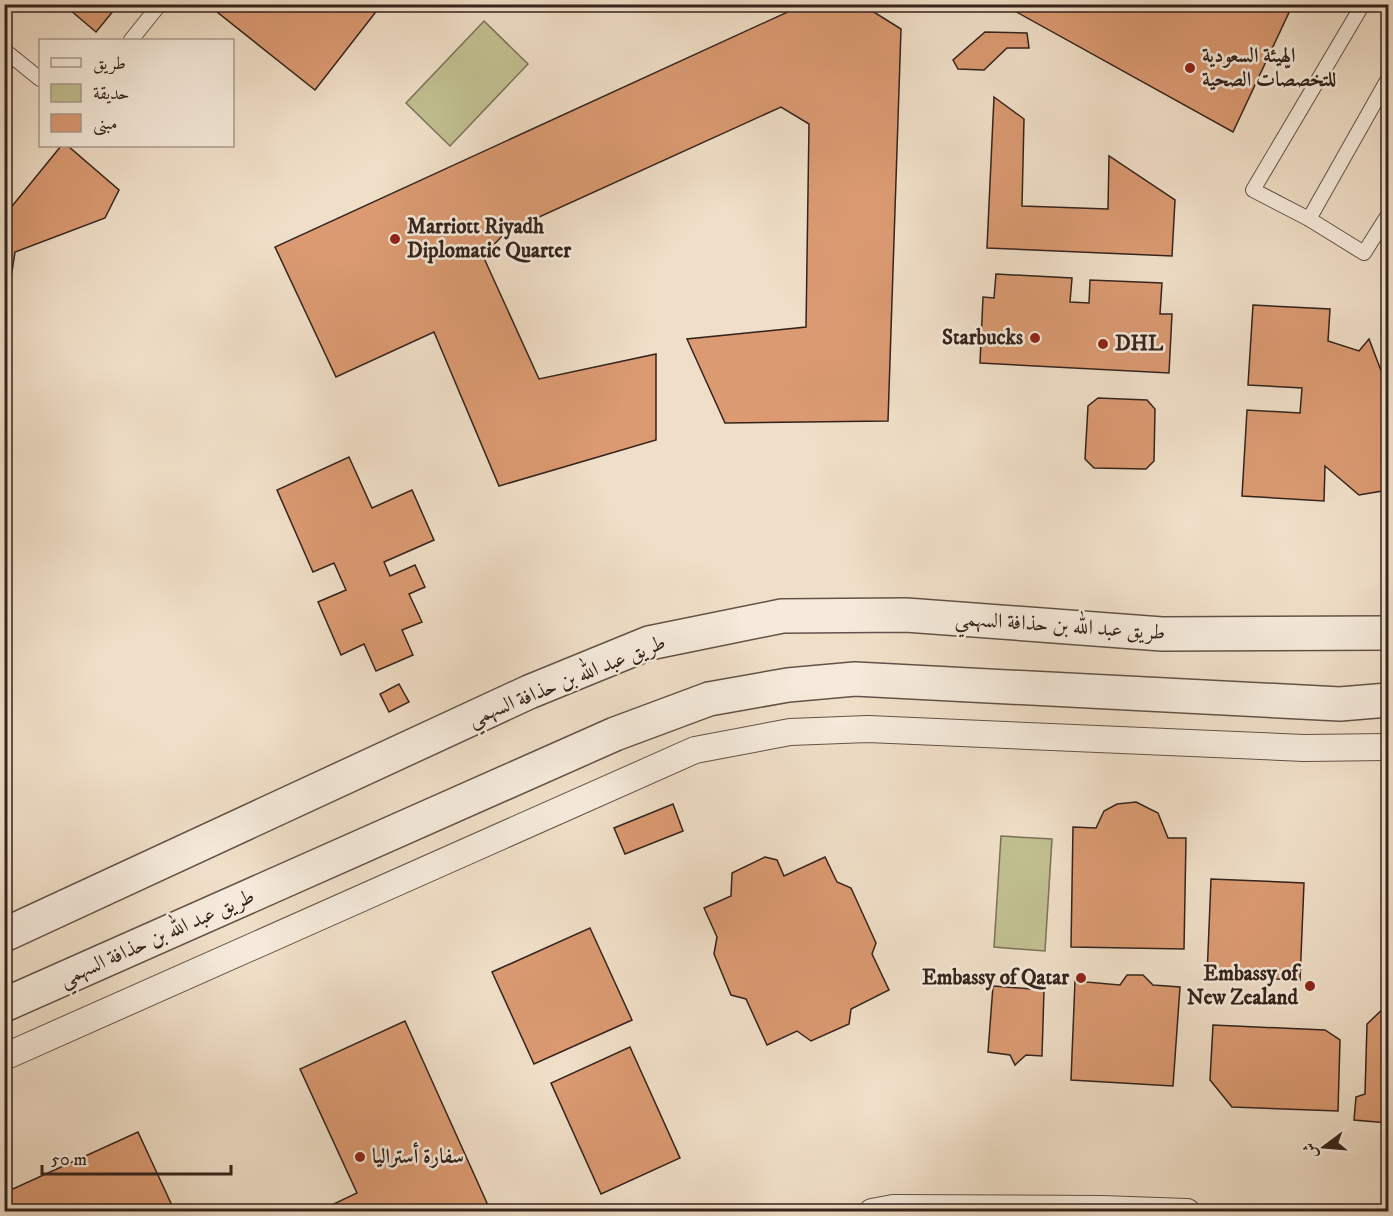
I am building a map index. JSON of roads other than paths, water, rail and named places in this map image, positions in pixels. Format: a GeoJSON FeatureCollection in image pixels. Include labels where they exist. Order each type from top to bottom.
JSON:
{"type":"FeatureCollection","features":[{"type":"Feature","properties":{"kind":"street","name":"طريق عبد الله بن حذافة السهمي"},"geometry":{"type":"LineString","coordinates":[[4,935],[529,692],[649,643],[782,616],[906,615],[1162,634],[1389,633]]}},
{"type":"Feature","properties":{"kind":"street","name":"طريق عبد الله بن حذافة السهمي"},"geometry":{"type":"LineString","coordinates":[[4,1005],[615,734],[709,699],[788,685],[855,679],[1340,704],[1389,700]]}},
{"type":"Feature","properties":{"kind":"street"},"geometry":{"type":"LineString","coordinates":[[4,1056],[694,750],[790,732],[868,729],[1304,748],[1389,747]]}},
{"type":"Feature","properties":{"kind":"street"},"geometry":{"type":"LineString","coordinates":[[872,1212],[892,1208],[1102,1209],[1187,1212]]}},
{"type":"Feature","properties":{"kind":"lane"},"geometry":{"type":"LineString","coordinates":[[132,39],[160,4]]}},
{"type":"Feature","properties":{"kind":"lane"},"geometry":{"type":"LineString","coordinates":[[1363,4],[1253,190],[1308,219],[1364,253],[1389,215]]}},
{"type":"Feature","properties":{"kind":"lane"},"geometry":{"type":"LineString","coordinates":[[4,50],[39,78]]}},
{"type":"Feature","properties":{"kind":"lane"},"geometry":{"type":"LineString","coordinates":[[1308,219],[1389,79]]}},
{"type":"Feature","properties":{"kind":"place","name":"الهيئة السعودية للتخصصّات الصحية"},"geometry":{"type":"Point","coordinates":[1190,68]}},
{"type":"Feature","properties":{"kind":"place","name":"Marriott Riyadh Diplomatic Quarter"},"geometry":{"type":"Point","coordinates":[395,239]}},
{"type":"Feature","properties":{"kind":"place","name":"Starbucks"},"geometry":{"type":"Point","coordinates":[1035,338]}},
{"type":"Feature","properties":{"kind":"place","name":"DHL"},"geometry":{"type":"Point","coordinates":[1103,344]}},
{"type":"Feature","properties":{"kind":"place","name":"Embassy of Qatar"},"geometry":{"type":"Point","coordinates":[1081,978]}},
{"type":"Feature","properties":{"kind":"place","name":"Embassy of New Zealand"},"geometry":{"type":"Point","coordinates":[1310,986]}},
{"type":"Feature","properties":{"kind":"place","name":"سفارة أستراليا"},"geometry":{"type":"Point","coordinates":[360,1157]}}]}
